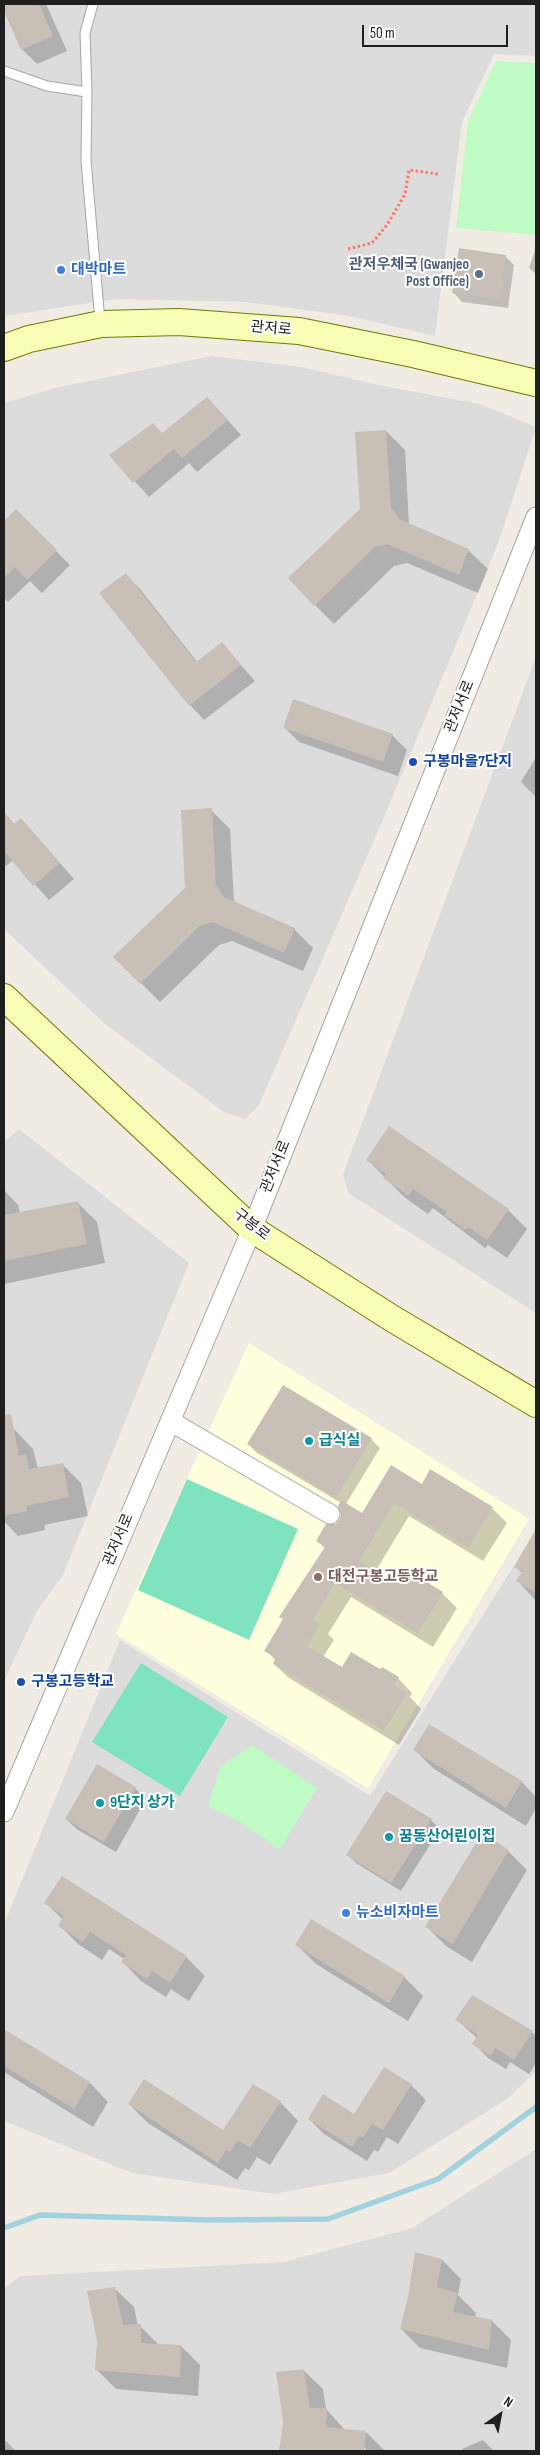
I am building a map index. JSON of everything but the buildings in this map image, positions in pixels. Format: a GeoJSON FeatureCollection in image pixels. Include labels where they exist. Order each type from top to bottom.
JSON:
{"type":"FeatureCollection","features":[{"type":"Feature","properties":{"kind":"street","name":"관저로"},"geometry":{"type":"LineString","coordinates":[[4,348],[29,340],[101,324],[179,322],[299,332],[413,354],[536,383]]}},
{"type":"Feature","properties":{"kind":"street","name":"관저서로"},"geometry":{"type":"LineString","coordinates":[[4,1812],[252,1228],[536,517]]}},
{"type":"Feature","properties":{"kind":"street","name":"구봉로"},"geometry":{"type":"LineString","coordinates":[[4,998],[252,1228],[393,1318],[536,1404]]}},
{"type":"Feature","properties":{"kind":"street"},"geometry":{"type":"LineString","coordinates":[[170,1421],[330,1514]]}},
{"type":"Feature","properties":{"kind":"lane"},"geometry":{"type":"LineString","coordinates":[[93,4],[85,33],[87,92],[86,161],[101,324]]}},
{"type":"Feature","properties":{"kind":"lane"},"geometry":{"type":"LineString","coordinates":[[4,70],[46,86],[87,92]]}},
{"type":"Feature","properties":{"kind":"path"},"geometry":{"type":"LineString","coordinates":[[348,249],[372,243],[387,225],[406,194],[409,170],[438,174]]}},
{"type":"Feature","properties":{"kind":"shaded area"},"geometry":{"type":"Polygon","coordinates":[[[4,4],[536,4],[536,56],[494,54],[462,122],[435,336],[349,316],[247,302],[117,299],[4,316],[4,4]]]}},
{"type":"Feature","properties":{"kind":"shaded area","name":"구봉마을7단지"},"geometry":{"type":"Polygon","coordinates":[[[211,356],[302,367],[378,385],[480,404],[536,427],[499,541],[382,822],[259,1105],[245,1119],[224,1112],[105,1024],[4,929],[4,403],[55,388],[211,356]]]}},
{"type":"Feature","properties":{"kind":"shaded area"},"geometry":{"type":"Polygon","coordinates":[[[536,657],[536,1313],[348,1193],[343,1174],[536,657]]]}},
{"type":"Feature","properties":{"kind":"shaded area"},"geometry":{"type":"Polygon","coordinates":[[[19,1129],[189,1263],[63,1575],[37,1611],[4,1681],[4,1142],[19,1129]]]}},
{"type":"Feature","properties":{"kind":"shaded area","name":"대전구봉고등학교"},"geometry":{"type":"Polygon","coordinates":[[[249,1343],[529,1519],[368,1788],[116,1634],[249,1343]]]}},
{"type":"Feature","properties":{"kind":"shaded area"},"geometry":{"type":"Polygon","coordinates":[[[536,1530],[536,2071],[507,2099],[389,2173],[273,2194],[132,2173],[4,2121],[4,1924],[120,1640],[370,1796],[536,1530]]]}},
{"type":"Feature","properties":{"kind":"shaded area"},"geometry":{"type":"Polygon","coordinates":[[[536,2149],[536,2451],[4,2451],[4,2289],[20,2276],[284,2262],[412,2228],[536,2149]]]}},
{"type":"Feature","properties":{"kind":"green space"},"geometry":{"type":"Polygon","coordinates":[[[496,61],[536,63],[536,235],[456,228],[468,122],[496,61]]]}},
{"type":"Feature","properties":{"kind":"green space"},"geometry":{"type":"Polygon","coordinates":[[[187,1479],[298,1529],[249,1640],[138,1590],[187,1479]]]}},
{"type":"Feature","properties":{"kind":"green space"},"geometry":{"type":"Polygon","coordinates":[[[141,1663],[228,1717],[180,1796],[92,1742],[141,1663]]]}},
{"type":"Feature","properties":{"kind":"green space"},"geometry":{"type":"Polygon","coordinates":[[[252,1745],[317,1788],[280,1849],[243,1824],[208,1806],[221,1766],[252,1745]]]}},
{"type":"Feature","properties":{"kind":"waterway"},"geometry":{"type":"LineString","coordinates":[[4,2228],[40,2215],[210,2220],[328,2219],[438,2179],[536,2107]]}},
{"type":"Feature","properties":{"kind":"place","name":"대박마트"},"geometry":{"type":"Point","coordinates":[61,270]}},
{"type":"Feature","properties":{"kind":"place","name":"관저우체국 (Gwanjeo Post Office)"},"geometry":{"type":"Point","coordinates":[479,274]}},
{"type":"Feature","properties":{"kind":"place","name":"구봉마을7단지"},"geometry":{"type":"Point","coordinates":[413,762]}},
{"type":"Feature","properties":{"kind":"place","name":"급식실"},"geometry":{"type":"Point","coordinates":[309,1441]}},
{"type":"Feature","properties":{"kind":"place","name":"대전구봉고등학교"},"geometry":{"type":"Point","coordinates":[318,1577]}},
{"type":"Feature","properties":{"kind":"place","name":"구봉고등학교"},"geometry":{"type":"Point","coordinates":[21,1682]}},
{"type":"Feature","properties":{"kind":"place","name":"9단지 상가"},"geometry":{"type":"Point","coordinates":[100,1803]}},
{"type":"Feature","properties":{"kind":"place","name":"꿈동산어린이집"},"geometry":{"type":"Point","coordinates":[389,1837]}},
{"type":"Feature","properties":{"kind":"place","name":"뉴소비자마트"},"geometry":{"type":"Point","coordinates":[346,1913]}}]}
